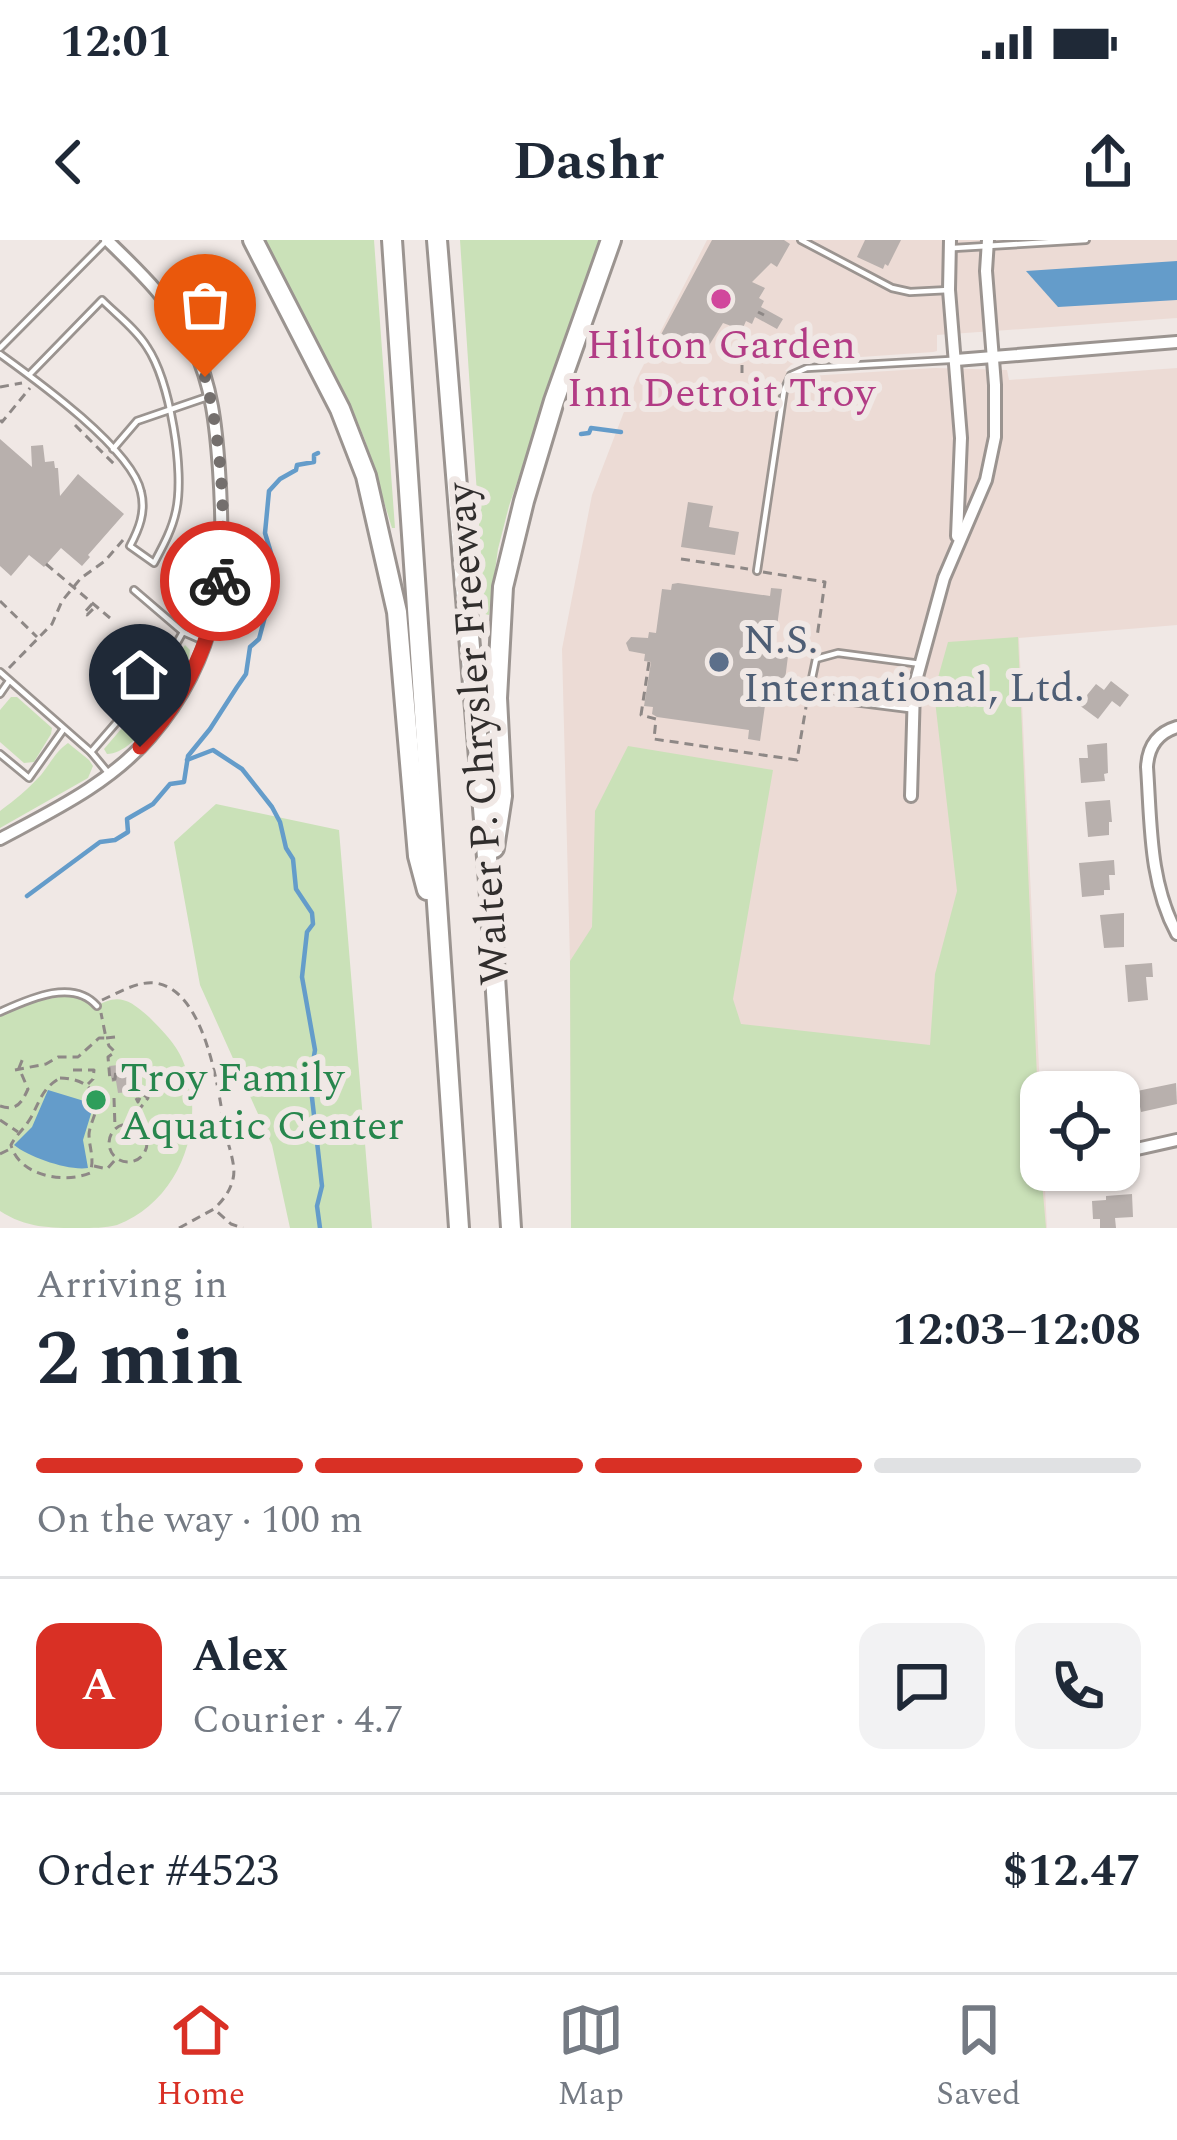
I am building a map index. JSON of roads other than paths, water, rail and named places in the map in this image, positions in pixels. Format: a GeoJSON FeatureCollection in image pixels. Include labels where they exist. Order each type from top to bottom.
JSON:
{"type":"FeatureCollection","features":[{"type":"Feature","properties":{"kind":"highway"},"geometry":{"type":"LineString","coordinates":[[253,240],[340,409],[370,492],[397,612],[418,856],[439,935]]}},
{"type":"Feature","properties":{"kind":"highway","name":"Walter P. Chrysler Freeway"},"geometry":{"type":"LineString","coordinates":[[392,240],[459,1228]]}},
{"type":"Feature","properties":{"kind":"highway","name":"Walter P. Chrysler Freeway"},"geometry":{"type":"LineString","coordinates":[[436,240],[489,882],[511,1228]]}},
{"type":"Feature","properties":{"kind":"highway"},"geometry":{"type":"LineString","coordinates":[[489,882],[502,796],[497,698],[503,587],[543,436],[611,240]]}},
{"type":"Feature","properties":{"kind":"street"},"geometry":{"type":"LineString","coordinates":[[0,839],[110,775],[163,722],[206,642],[217,601],[223,549],[216,433],[199,359],[175,314],[107,240]]}},
{"type":"Feature","properties":{"kind":"street"},"geometry":{"type":"LineString","coordinates":[[911,796],[912,710],[920,664],[944,578],[992,459],[996,415],[987,303],[988,243]]}},
{"type":"Feature","properties":{"kind":"street"},"geometry":{"type":"LineString","coordinates":[[950,244],[949,290],[961,437],[957,543]]}},
{"type":"Feature","properties":{"kind":"street"},"geometry":{"type":"LineString","coordinates":[[956,360],[1177,342]]}},
{"type":"Feature","properties":{"kind":"street"},"geometry":{"type":"LineString","coordinates":[[1177,727],[1167,730],[1150,749],[1147,767],[1159,890],[1177,934]]}},
{"type":"Feature","properties":{"kind":"street"},"geometry":{"type":"LineString","coordinates":[[1140,1148],[1177,1140]]}},
{"type":"Feature","properties":{"kind":"lane"},"geometry":{"type":"LineString","coordinates":[[29,375],[102,300],[147,346],[170,410],[178,468],[178,495],[168,536],[154,562],[130,546],[141,524],[142,497],[133,472],[61,399],[29,375],[0,351],[107,240]]}},
{"type":"Feature","properties":{"kind":"lane"},"geometry":{"type":"LineString","coordinates":[[801,240],[901,291],[949,290]]}},
{"type":"Feature","properties":{"kind":"lane"},"geometry":{"type":"LineString","coordinates":[[950,244],[1086,240]]}},
{"type":"Feature","properties":{"kind":"lane"},"geometry":{"type":"LineString","coordinates":[[757,571],[784,390],[791,375],[807,368],[956,360]]}},
{"type":"Feature","properties":{"kind":"lane"},"geometry":{"type":"LineString","coordinates":[[112,449],[137,421],[210,396]]}},
{"type":"Feature","properties":{"kind":"lane"},"geometry":{"type":"LineString","coordinates":[[134,590],[183,632],[206,642]]}},
{"type":"Feature","properties":{"kind":"lane"},"geometry":{"type":"LineString","coordinates":[[91,752],[161,671],[183,632]]}},
{"type":"Feature","properties":{"kind":"lane"},"geometry":{"type":"LineString","coordinates":[[912,710],[830,699],[811,683],[816,659],[838,653],[920,664]]}},
{"type":"Feature","properties":{"kind":"lane"},"geometry":{"type":"LineString","coordinates":[[0,672],[91,752],[110,775]]}},
{"type":"Feature","properties":{"kind":"lane"},"geometry":{"type":"LineString","coordinates":[[0,694],[10,681]]}},
{"type":"Feature","properties":{"kind":"lane"},"geometry":{"type":"LineString","coordinates":[[0,754],[29,778],[64,729]]}},
{"type":"Feature","properties":{"kind":"lane"},"geometry":{"type":"LineString","coordinates":[[0,1012],[74,991],[96,1005]]}},
{"type":"Feature","properties":{"kind":"water"},"geometry":{"type":"Polygon","coordinates":[[[1177,261],[1177,300],[1058,307],[1026,271],[1177,261]]]}},
{"type":"Feature","properties":{"kind":"water"},"geometry":{"type":"Polygon","coordinates":[[[48,1090],[94,1104],[83,1140],[88,1168],[49,1162],[14,1145],[32,1127],[48,1090]]]}},
{"type":"Feature","properties":{"kind":"waterway"},"geometry":{"type":"LineString","coordinates":[[581,434],[591,428],[621,432]]}},
{"type":"Feature","properties":{"kind":"waterway"},"geometry":{"type":"LineString","coordinates":[[27,896],[100,842],[128,832],[127,819],[153,804],[170,784],[184,782],[188,756],[246,674],[250,647],[259,639],[271,594],[271,553],[265,533],[269,491],[297,465],[314,462],[318,453]]}},
{"type":"Feature","properties":{"kind":"waterway"},"geometry":{"type":"LineString","coordinates":[[187,760],[213,750],[242,769],[280,822],[293,859],[296,889],[312,913],[302,977],[315,1050],[310,1080],[322,1186],[317,1206],[320,1228]]}},
{"type":"Feature","properties":{"kind":"place","name":"Hilton Garden Inn Detroit Troy"},"geometry":{"type":"Point","coordinates":[721,299]}},
{"type":"Feature","properties":{"kind":"place","name":"N.S. International, Ltd."},"geometry":{"type":"Point","coordinates":[719,662]}},
{"type":"Feature","properties":{"kind":"place","name":"Troy Family Aquatic Center"},"geometry":{"type":"Point","coordinates":[96,1100]}}]}
